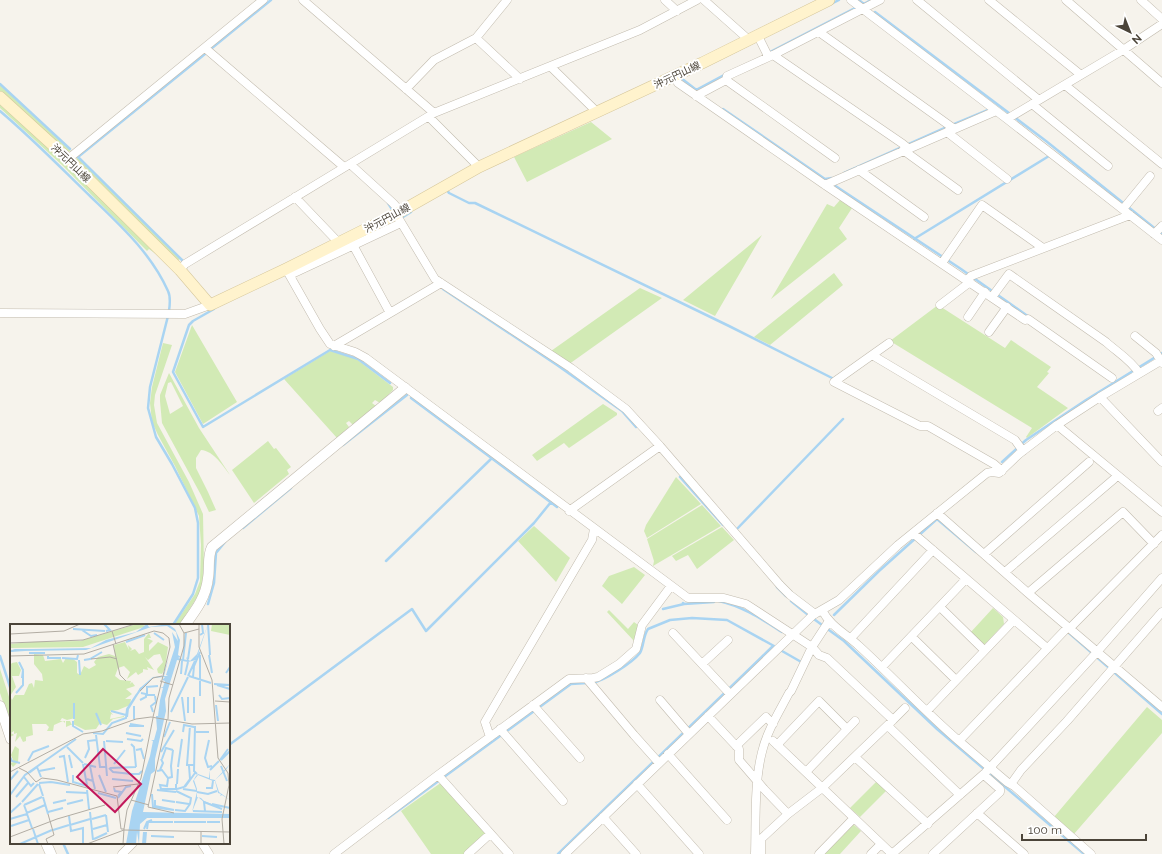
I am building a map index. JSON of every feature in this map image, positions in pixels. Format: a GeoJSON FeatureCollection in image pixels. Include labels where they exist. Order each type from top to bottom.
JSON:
{"type":"FeatureCollection","features":[{"type":"Feature","properties":{"kind":"main road","name":"沖元円山線"},"geometry":{"type":"LineString","coordinates":[[0,97],[68,159],[192,282],[210,305],[288,272],[339,243],[399,216],[479,167],[597,112],[676,79],[757,39],[828,0]]}},
{"type":"Feature","properties":{"kind":"street"},"geometry":{"type":"LineString","coordinates":[[68,159],[263,0]]}},
{"type":"Feature","properties":{"kind":"street"},"geometry":{"type":"LineString","coordinates":[[303,0],[406,89],[479,167]]}},
{"type":"Feature","properties":{"kind":"street"},"geometry":{"type":"LineString","coordinates":[[406,89],[434,60],[476,38],[507,0]]}},
{"type":"Feature","properties":{"kind":"street"},"geometry":{"type":"LineString","coordinates":[[665,0],[677,11]]}},
{"type":"Feature","properties":{"kind":"street"},"geometry":{"type":"LineString","coordinates":[[180,270],[185,264],[431,117],[520,79],[552,68],[640,30],[702,0],[757,39],[769,55],[905,147],[958,190]]}},
{"type":"Feature","properties":{"kind":"street"},"geometry":{"type":"LineString","coordinates":[[852,0],[996,111],[1010,117],[1125,206],[1130,215],[1158,230],[1162,240]]}},
{"type":"Feature","properties":{"kind":"street"},"geometry":{"type":"LineString","coordinates":[[699,94],[726,80],[727,76],[819,32],[880,0]]}},
{"type":"Feature","properties":{"kind":"street"},"geometry":{"type":"LineString","coordinates":[[917,0],[1039,100]]}},
{"type":"Feature","properties":{"kind":"street"},"geometry":{"type":"LineString","coordinates":[[989,0],[1081,75]]}},
{"type":"Feature","properties":{"kind":"street"},"geometry":{"type":"LineString","coordinates":[[1066,0],[1162,83]]}},
{"type":"Feature","properties":{"kind":"street"},"geometry":{"type":"LineString","coordinates":[[1141,0],[1162,19]]}},
{"type":"Feature","properties":{"kind":"street"},"geometry":{"type":"LineString","coordinates":[[1010,117],[1123,50],[1162,24]]}},
{"type":"Feature","properties":{"kind":"street"},"geometry":{"type":"LineString","coordinates":[[819,32],[950,128],[1007,179]]}},
{"type":"Feature","properties":{"kind":"street"},"geometry":{"type":"LineString","coordinates":[[476,38],[520,79]]}},
{"type":"Feature","properties":{"kind":"street"},"geometry":{"type":"LineString","coordinates":[[204,48],[393,203],[435,279],[571,368],[626,409],[660,446],[780,585],[826,625],[851,638],[959,741],[987,771],[1000,789],[1000,792],[933,854]]}},
{"type":"Feature","properties":{"kind":"street"},"geometry":{"type":"LineString","coordinates":[[552,68],[597,112]]}},
{"type":"Feature","properties":{"kind":"street"},"geometry":{"type":"LineString","coordinates":[[676,79],[828,184],[944,260],[985,292],[994,294],[1007,307],[1025,320],[1028,319],[1112,378]]}},
{"type":"Feature","properties":{"kind":"street"},"geometry":{"type":"LineString","coordinates":[[726,80],[835,158]]}},
{"type":"Feature","properties":{"kind":"street"},"geometry":{"type":"LineString","coordinates":[[1065,85],[1162,164]]}},
{"type":"Feature","properties":{"kind":"street"},"geometry":{"type":"LineString","coordinates":[[1032,104],[1108,166]]}},
{"type":"Feature","properties":{"kind":"street"},"geometry":{"type":"LineString","coordinates":[[828,184],[905,147],[996,111]]}},
{"type":"Feature","properties":{"kind":"street"},"geometry":{"type":"LineString","coordinates":[[859,170],[924,217]]}},
{"type":"Feature","properties":{"kind":"street"},"geometry":{"type":"LineString","coordinates":[[1125,206],[1150,176]]}},
{"type":"Feature","properties":{"kind":"street"},"geometry":{"type":"LineString","coordinates":[[296,199],[339,243]]}},
{"type":"Feature","properties":{"kind":"street"},"geometry":{"type":"LineString","coordinates":[[944,260],[982,205],[1043,248]]}},
{"type":"Feature","properties":{"kind":"street"},"geometry":{"type":"LineString","coordinates":[[940,305],[970,279],[1043,248],[1130,215]]}},
{"type":"Feature","properties":{"kind":"street"},"geometry":{"type":"LineString","coordinates":[[399,216],[353,245],[288,272],[330,344],[355,352],[366,358],[569,511],[688,598],[724,598],[746,604],[793,634],[819,655],[826,658],[960,795]]}},
{"type":"Feature","properties":{"kind":"street"},"geometry":{"type":"LineString","coordinates":[[353,245],[390,313]]}},
{"type":"Feature","properties":{"kind":"street"},"geometry":{"type":"LineString","coordinates":[[994,294],[1009,274],[1106,342],[1137,370]]}},
{"type":"Feature","properties":{"kind":"street"},"geometry":{"type":"LineString","coordinates":[[334,346],[441,283]]}},
{"type":"Feature","properties":{"kind":"street"},"geometry":{"type":"LineString","coordinates":[[968,317],[985,292]]}},
{"type":"Feature","properties":{"kind":"street"},"geometry":{"type":"LineString","coordinates":[[0,313],[171,315],[185,314],[210,305]]}},
{"type":"Feature","properties":{"kind":"street"},"geometry":{"type":"LineString","coordinates":[[989,332],[1007,307]]}},
{"type":"Feature","properties":{"kind":"street"},"geometry":{"type":"LineString","coordinates":[[569,852],[637,784],[657,760],[668,754],[687,731],[708,716],[728,692],[815,614],[839,600],[898,545],[916,535],[987,473],[999,473],[1002,471],[1020,447],[1057,425],[1137,370],[1160,359],[1135,336]]}},
{"type":"Feature","properties":{"kind":"street"},"geometry":{"type":"LineString","coordinates":[[889,343],[834,382],[920,426],[928,426],[994,464],[1002,471]]}},
{"type":"Feature","properties":{"kind":"street"},"geometry":{"type":"LineString","coordinates":[[872,355],[1020,447]]}},
{"type":"Feature","properties":{"kind":"street"},"geometry":{"type":"LineString","coordinates":[[186,624],[203,598],[208,577],[210,552],[212,547],[405,388]]}},
{"type":"Feature","properties":{"kind":"street"},"geometry":{"type":"LineString","coordinates":[[1100,396],[1162,462]]}},
{"type":"Feature","properties":{"kind":"street"},"geometry":{"type":"LineString","coordinates":[[1057,425],[1162,512]]}},
{"type":"Feature","properties":{"kind":"street"},"geometry":{"type":"LineString","coordinates":[[569,511],[660,446]]}},
{"type":"Feature","properties":{"kind":"street"},"geometry":{"type":"LineString","coordinates":[[984,554],[1089,462]]}},
{"type":"Feature","properties":{"kind":"street"},"geometry":{"type":"LineString","coordinates":[[1005,572],[1114,479]]}},
{"type":"Feature","properties":{"kind":"street"},"geometry":{"type":"LineString","coordinates":[[1028,593],[1123,512],[1154,544]]}},
{"type":"Feature","properties":{"kind":"street"},"geometry":{"type":"LineString","coordinates":[[940,515],[1095,654],[1162,707]]}},
{"type":"Feature","properties":{"kind":"street"},"geometry":{"type":"LineString","coordinates":[[490,736],[485,722],[592,540],[594,529]]}},
{"type":"Feature","properties":{"kind":"street"},"geometry":{"type":"LineString","coordinates":[[916,535],[1047,648]]}},
{"type":"Feature","properties":{"kind":"street"},"geometry":{"type":"LineString","coordinates":[[959,741],[1047,648],[1162,535]]}},
{"type":"Feature","properties":{"kind":"street"},"geometry":{"type":"LineString","coordinates":[[851,638],[933,550]]}},
{"type":"Feature","properties":{"kind":"street"},"geometry":{"type":"LineString","coordinates":[[847,729],[819,701],[775,743],[892,854],[987,771],[1095,654],[1162,578]]}},
{"type":"Feature","properties":{"kind":"street"},"geometry":{"type":"LineString","coordinates":[[882,667],[966,579]]}},
{"type":"Feature","properties":{"kind":"street"},"geometry":{"type":"LineString","coordinates":[[334,854],[441,777],[490,736],[503,731],[535,708],[569,679],[588,682],[619,664],[636,649],[642,625],[671,586]]}},
{"type":"Feature","properties":{"kind":"street"},"geometry":{"type":"LineString","coordinates":[[940,607],[984,650]]}},
{"type":"Feature","properties":{"kind":"street"},"geometry":{"type":"LineString","coordinates":[[1011,784],[1021,770],[1113,669],[1162,612]]}},
{"type":"Feature","properties":{"kind":"street"},"geometry":{"type":"LineString","coordinates":[[927,712],[1014,620]]}},
{"type":"Feature","properties":{"kind":"street"},"geometry":{"type":"LineString","coordinates":[[755,854],[758,782],[762,752],[773,724],[811,648],[826,625]]}},
{"type":"Feature","properties":{"kind":"street"},"geometry":{"type":"LineString","coordinates":[[673,633],[728,692]]}},
{"type":"Feature","properties":{"kind":"street"},"geometry":{"type":"LineString","coordinates":[[912,637],[956,680]]}},
{"type":"Feature","properties":{"kind":"street"},"geometry":{"type":"LineString","coordinates":[[702,664],[728,640]]}},
{"type":"Feature","properties":{"kind":"street"},"geometry":{"type":"LineString","coordinates":[[588,682],[657,760]]}},
{"type":"Feature","properties":{"kind":"street"},"geometry":{"type":"LineString","coordinates":[[660,700],[687,731]]}},
{"type":"Feature","properties":{"kind":"street"},"geometry":{"type":"LineString","coordinates":[[0,706],[10,737]]}},
{"type":"Feature","properties":{"kind":"street"},"geometry":{"type":"LineString","coordinates":[[535,708],[580,758]]}},
{"type":"Feature","properties":{"kind":"street"},"geometry":{"type":"LineString","coordinates":[[761,854],[761,839],[788,814],[822,788],[905,708]]}},
{"type":"Feature","properties":{"kind":"street"},"geometry":{"type":"LineString","coordinates":[[708,716],[739,749],[739,760],[788,814]]}},
{"type":"Feature","properties":{"kind":"street"},"geometry":{"type":"LineString","coordinates":[[736,746],[766,717],[773,724]]}},
{"type":"Feature","properties":{"kind":"street"},"geometry":{"type":"LineString","coordinates":[[806,772],[854,721]]}},
{"type":"Feature","properties":{"kind":"street"},"geometry":{"type":"LineString","coordinates":[[503,731],[563,801]]}},
{"type":"Feature","properties":{"kind":"street"},"geometry":{"type":"LineString","coordinates":[[668,754],[727,820]]}},
{"type":"Feature","properties":{"kind":"street"},"geometry":{"type":"LineString","coordinates":[[855,757],[928,824]]}},
{"type":"Feature","properties":{"kind":"street"},"geometry":{"type":"LineString","coordinates":[[987,771],[1011,784],[1091,854]]}},
{"type":"Feature","properties":{"kind":"street"},"geometry":{"type":"LineString","coordinates":[[441,777],[509,854]]}},
{"type":"Feature","properties":{"kind":"street"},"geometry":{"type":"LineString","coordinates":[[637,784],[700,854]]}},
{"type":"Feature","properties":{"kind":"street"},"geometry":{"type":"LineString","coordinates":[[977,813],[1024,854]]}},
{"type":"Feature","properties":{"kind":"street"},"geometry":{"type":"LineString","coordinates":[[603,817],[636,854]]}},
{"type":"Feature","properties":{"kind":"street"},"geometry":{"type":"LineString","coordinates":[[820,854],[854,818]]}},
{"type":"Feature","properties":{"kind":"street"},"geometry":{"type":"LineString","coordinates":[[468,854],[490,834]]}},
{"type":"Feature","properties":{"kind":"street"},"geometry":{"type":"LineString","coordinates":[[46,844],[51,854]]}},
{"type":"Feature","properties":{"kind":"street"},"geometry":{"type":"LineString","coordinates":[[122,854],[132,844]]}},
{"type":"Feature","properties":{"kind":"street"},"geometry":{"type":"LineString","coordinates":[[203,844],[209,854]]}},
{"type":"Feature","properties":{"kind":"street"},"geometry":{"type":"LineString","coordinates":[[871,854],[881,844]]}},
{"type":"Feature","properties":{"kind":"green space"},"geometry":{"type":"Polygon","coordinates":[[[0,85],[71,151],[67,152],[0,92],[0,85]]]}},
{"type":"Feature","properties":{"kind":"green space"},"geometry":{"type":"Polygon","coordinates":[[[0,103],[66,163],[160,257],[149,249],[147,251],[63,166],[0,108],[0,103]]]}},
{"type":"Feature","properties":{"kind":"green space"},"geometry":{"type":"Polygon","coordinates":[[[591,122],[612,139],[527,182],[514,157],[591,122]]]}},
{"type":"Feature","properties":{"kind":"green space"},"geometry":{"type":"Polygon","coordinates":[[[77,157],[180,259],[177,261],[76,160],[77,157]]]}},
{"type":"Feature","properties":{"kind":"green space"},"geometry":{"type":"Polygon","coordinates":[[[840,200],[852,208],[839,228],[847,239],[771,299],[827,204],[834,207],[840,200]]]}},
{"type":"Feature","properties":{"kind":"green space"},"geometry":{"type":"Polygon","coordinates":[[[762,235],[715,316],[683,300],[762,235]]]}},
{"type":"Feature","properties":{"kind":"green space"},"geometry":{"type":"Polygon","coordinates":[[[834,273],[843,285],[770,345],[754,337],[834,273]]]}},
{"type":"Feature","properties":{"kind":"green space"},"geometry":{"type":"Polygon","coordinates":[[[640,288],[662,298],[569,364],[551,351],[640,288]]]}},
{"type":"Feature","properties":{"kind":"green space"},"geometry":{"type":"Polygon","coordinates":[[[938,305],[1005,348],[1011,340],[1051,367],[1047,372],[1049,373],[1037,387],[1068,408],[1027,438],[1026,437],[1032,428],[890,341],[938,305]]]}},
{"type":"Feature","properties":{"kind":"green space"},"geometry":{"type":"Polygon","coordinates":[[[192,325],[237,402],[203,424],[175,372],[192,325]]]}},
{"type":"Feature","properties":{"kind":"green space"},"geometry":{"type":"Polygon","coordinates":[[[163,343],[172,345],[155,395],[154,405],[157,423],[189,482],[203,514],[203,581],[200,593],[180,624],[175,624],[195,594],[200,581],[201,545],[199,516],[152,422],[150,403],[152,387],[163,343]]]}},
{"type":"Feature","properties":{"kind":"green space"},"geometry":{"type":"Polygon","coordinates":[[[330,351],[355,358],[393,387],[393,390],[380,403],[375,400],[372,403],[376,406],[353,425],[349,421],[346,423],[349,427],[337,438],[284,379],[330,351]]]}},
{"type":"Feature","properties":{"kind":"green space"},"geometry":{"type":"Polygon","coordinates":[[[169,373],[199,428],[230,475],[214,456],[201,450],[196,458],[196,468],[216,510],[209,512],[162,423],[160,395],[169,373]],[[171,382],[168,383],[165,396],[170,414],[183,406],[171,382]]]}},
{"type":"Feature","properties":{"kind":"green space"},"geometry":{"type":"Polygon","coordinates":[[[603,404],[617,413],[617,415],[569,448],[564,443],[537,461],[532,455],[603,404]]]}},
{"type":"Feature","properties":{"kind":"green space"},"geometry":{"type":"Polygon","coordinates":[[[268,441],[274,449],[276,448],[291,467],[287,470],[289,474],[254,503],[232,470],[268,441]]]}},
{"type":"Feature","properties":{"kind":"green space"},"geometry":{"type":"Polygon","coordinates":[[[676,477],[701,504],[647,538],[644,531],[646,525],[676,477]]]}},
{"type":"Feature","properties":{"kind":"green space"},"geometry":{"type":"Polygon","coordinates":[[[702,505],[721,526],[653,566],[654,561],[647,539],[702,505]]]}},
{"type":"Feature","properties":{"kind":"green space"},"geometry":{"type":"Polygon","coordinates":[[[534,526],[570,558],[556,582],[518,541],[534,526]]]}},
{"type":"Feature","properties":{"kind":"green space"},"geometry":{"type":"Polygon","coordinates":[[[722,527],[734,540],[697,569],[688,555],[676,561],[672,556],[722,527]]]}},
{"type":"Feature","properties":{"kind":"green space"},"geometry":{"type":"Polygon","coordinates":[[[634,567],[645,575],[622,604],[602,586],[609,576],[634,567]]]}},
{"type":"Feature","properties":{"kind":"green space"},"geometry":{"type":"Polygon","coordinates":[[[993,608],[1003,617],[1004,624],[985,644],[982,644],[970,633],[993,608]]]}},
{"type":"Feature","properties":{"kind":"green space"},"geometry":{"type":"Polygon","coordinates":[[[609,610],[628,629],[634,622],[638,625],[634,641],[607,612],[609,610]]]}},
{"type":"Feature","properties":{"kind":"green space"},"geometry":{"type":"Polygon","coordinates":[[[0,669],[10,700],[10,723],[0,693],[0,669]]]}},
{"type":"Feature","properties":{"kind":"green space"},"geometry":{"type":"Polygon","coordinates":[[[1147,707],[1162,720],[1162,733],[1074,834],[1054,817],[1147,707]]]}},
{"type":"Feature","properties":{"kind":"green space"},"geometry":{"type":"Polygon","coordinates":[[[877,781],[887,790],[860,817],[850,808],[877,781]]]}},
{"type":"Feature","properties":{"kind":"green space"},"geometry":{"type":"Polygon","coordinates":[[[442,782],[488,834],[466,854],[431,854],[401,811],[442,782]]]}},
{"type":"Feature","properties":{"kind":"green space"},"geometry":{"type":"Polygon","coordinates":[[[851,825],[854,825],[861,831],[840,854],[824,854],[851,825]]]}},
{"type":"Feature","properties":{"kind":"waterway"},"geometry":{"type":"LineString","coordinates":[[212,48],[271,0]]}},
{"type":"Feature","properties":{"kind":"waterway"},"geometry":{"type":"LineString","coordinates":[[831,4],[839,0]]}},
{"type":"Feature","properties":{"kind":"waterway"},"geometry":{"type":"LineString","coordinates":[[859,0],[865,5]]}},
{"type":"Feature","properties":{"kind":"waterway"},"geometry":{"type":"LineString","coordinates":[[862,5],[871,0]]}},
{"type":"Feature","properties":{"kind":"waterway"},"geometry":{"type":"LineString","coordinates":[[768,53],[855,8]]}},
{"type":"Feature","properties":{"kind":"waterway"},"geometry":{"type":"LineString","coordinates":[[875,12],[1046,141],[1162,234]]}},
{"type":"Feature","properties":{"kind":"waterway"},"geometry":{"type":"LineString","coordinates":[[78,157],[205,54]]}},
{"type":"Feature","properties":{"kind":"waterway"},"geometry":{"type":"LineString","coordinates":[[696,90],[724,75]]}},
{"type":"Feature","properties":{"kind":"waterway"},"geometry":{"type":"LineString","coordinates":[[681,78],[699,92]]}},
{"type":"Feature","properties":{"kind":"waterway"},"geometry":{"type":"LineString","coordinates":[[0,84],[70,149]]}},
{"type":"Feature","properties":{"kind":"waterway"},"geometry":{"type":"LineString","coordinates":[[723,109],[825,179],[832,178]]}},
{"type":"Feature","properties":{"kind":"waterway"},"geometry":{"type":"LineString","coordinates":[[952,125],[988,110]]}},
{"type":"Feature","properties":{"kind":"waterway"},"geometry":{"type":"LineString","coordinates":[[0,111],[46,153],[134,240],[153,264],[169,293],[169,311]]}},
{"type":"Feature","properties":{"kind":"waterway"},"geometry":{"type":"LineString","coordinates":[[844,173],[947,127]]}},
{"type":"Feature","properties":{"kind":"waterway"},"geometry":{"type":"LineString","coordinates":[[77,156],[183,261]]}},
{"type":"Feature","properties":{"kind":"waterway"},"geometry":{"type":"LineString","coordinates":[[914,239],[1049,156]]}},
{"type":"Feature","properties":{"kind":"waterway"},"geometry":{"type":"LineString","coordinates":[[825,179],[961,269],[1029,317]]}},
{"type":"Feature","properties":{"kind":"waterway"},"geometry":{"type":"LineString","coordinates":[[447,190],[449,193],[469,203],[475,203],[729,326],[834,379]]}},
{"type":"Feature","properties":{"kind":"waterway"},"geometry":{"type":"LineString","coordinates":[[388,203],[393,211]]}},
{"type":"Feature","properties":{"kind":"waterway"},"geometry":{"type":"LineString","coordinates":[[403,217],[411,212]]}},
{"type":"Feature","properties":{"kind":"waterway"},"geometry":{"type":"LineString","coordinates":[[375,231],[392,222]]}},
{"type":"Feature","properties":{"kind":"waterway"},"geometry":{"type":"LineString","coordinates":[[443,289],[557,365],[622,411],[636,427]]}},
{"type":"Feature","properties":{"kind":"waterway"},"geometry":{"type":"LineString","coordinates":[[214,309],[193,321],[189,325],[173,372],[203,427],[330,350],[358,359],[390,383]]}},
{"type":"Feature","properties":{"kind":"waterway"},"geometry":{"type":"LineString","coordinates":[[168,316],[150,387],[148,408],[156,437],[195,508],[198,523],[198,578],[193,594],[174,624]]}},
{"type":"Feature","properties":{"kind":"waterway"},"geometry":{"type":"LineString","coordinates":[[1002,462],[1026,440],[1086,400],[1162,353]]}},
{"type":"Feature","properties":{"kind":"waterway"},"geometry":{"type":"LineString","coordinates":[[343,445],[407,395]]}},
{"type":"Feature","properties":{"kind":"waterway"},"geometry":{"type":"LineString","coordinates":[[411,398],[557,507]]}},
{"type":"Feature","properties":{"kind":"waterway"},"geometry":{"type":"LineString","coordinates":[[735,531],[843,419]]}},
{"type":"Feature","properties":{"kind":"waterway"},"geometry":{"type":"LineString","coordinates":[[386,561],[492,458]]}},
{"type":"Feature","properties":{"kind":"waterway"},"geometry":{"type":"LineString","coordinates":[[680,477],[723,525]]}},
{"type":"Feature","properties":{"kind":"waterway"},"geometry":{"type":"LineString","coordinates":[[243,528],[291,488]]}},
{"type":"Feature","properties":{"kind":"waterway"},"geometry":{"type":"LineString","coordinates":[[230,744],[412,609],[426,631],[534,523],[551,502]]}},
{"type":"Feature","properties":{"kind":"waterway"},"geometry":{"type":"LineString","coordinates":[[834,615],[879,571],[937,519],[976,552]]}},
{"type":"Feature","properties":{"kind":"waterway"},"geometry":{"type":"LineString","coordinates":[[208,604],[214,583],[216,553],[225,542]]}},
{"type":"Feature","properties":{"kind":"waterway"},"geometry":{"type":"LineString","coordinates":[[777,587],[786,596]]}},
{"type":"Feature","properties":{"kind":"waterway"},"geometry":{"type":"LineString","coordinates":[[719,601],[736,606],[760,618],[782,632]]}},
{"type":"Feature","properties":{"kind":"waterway"},"geometry":{"type":"LineString","coordinates":[[791,601],[844,641],[937,729],[1084,854]]}},
{"type":"Feature","properties":{"kind":"waterway"},"geometry":{"type":"LineString","coordinates":[[683,603],[714,602]]}},
{"type":"Feature","properties":{"kind":"waterway"},"geometry":{"type":"LineString","coordinates":[[663,609],[684,604]]}},
{"type":"Feature","properties":{"kind":"waterway"},"geometry":{"type":"LineString","coordinates":[[592,683],[618,671],[631,662],[640,653],[648,629],[670,620],[692,618],[727,620],[774,646]]}},
{"type":"Feature","properties":{"kind":"waterway"},"geometry":{"type":"LineString","coordinates":[[1069,633],[1162,714]]}},
{"type":"Feature","properties":{"kind":"waterway"},"geometry":{"type":"LineString","coordinates":[[558,854],[773,646]]}},
{"type":"Feature","properties":{"kind":"waterway"},"geometry":{"type":"LineString","coordinates":[[782,651],[803,663]]}},
{"type":"Feature","properties":{"kind":"waterway"},"geometry":{"type":"LineString","coordinates":[[0,656],[10,687]]}},
{"type":"Feature","properties":{"kind":"waterway"},"geometry":{"type":"LineString","coordinates":[[388,818],[571,684],[587,683]]}},
{"type":"Feature","properties":{"kind":"waterway"},"geometry":{"type":"LineString","coordinates":[[63,844],[68,854]]}}]}
